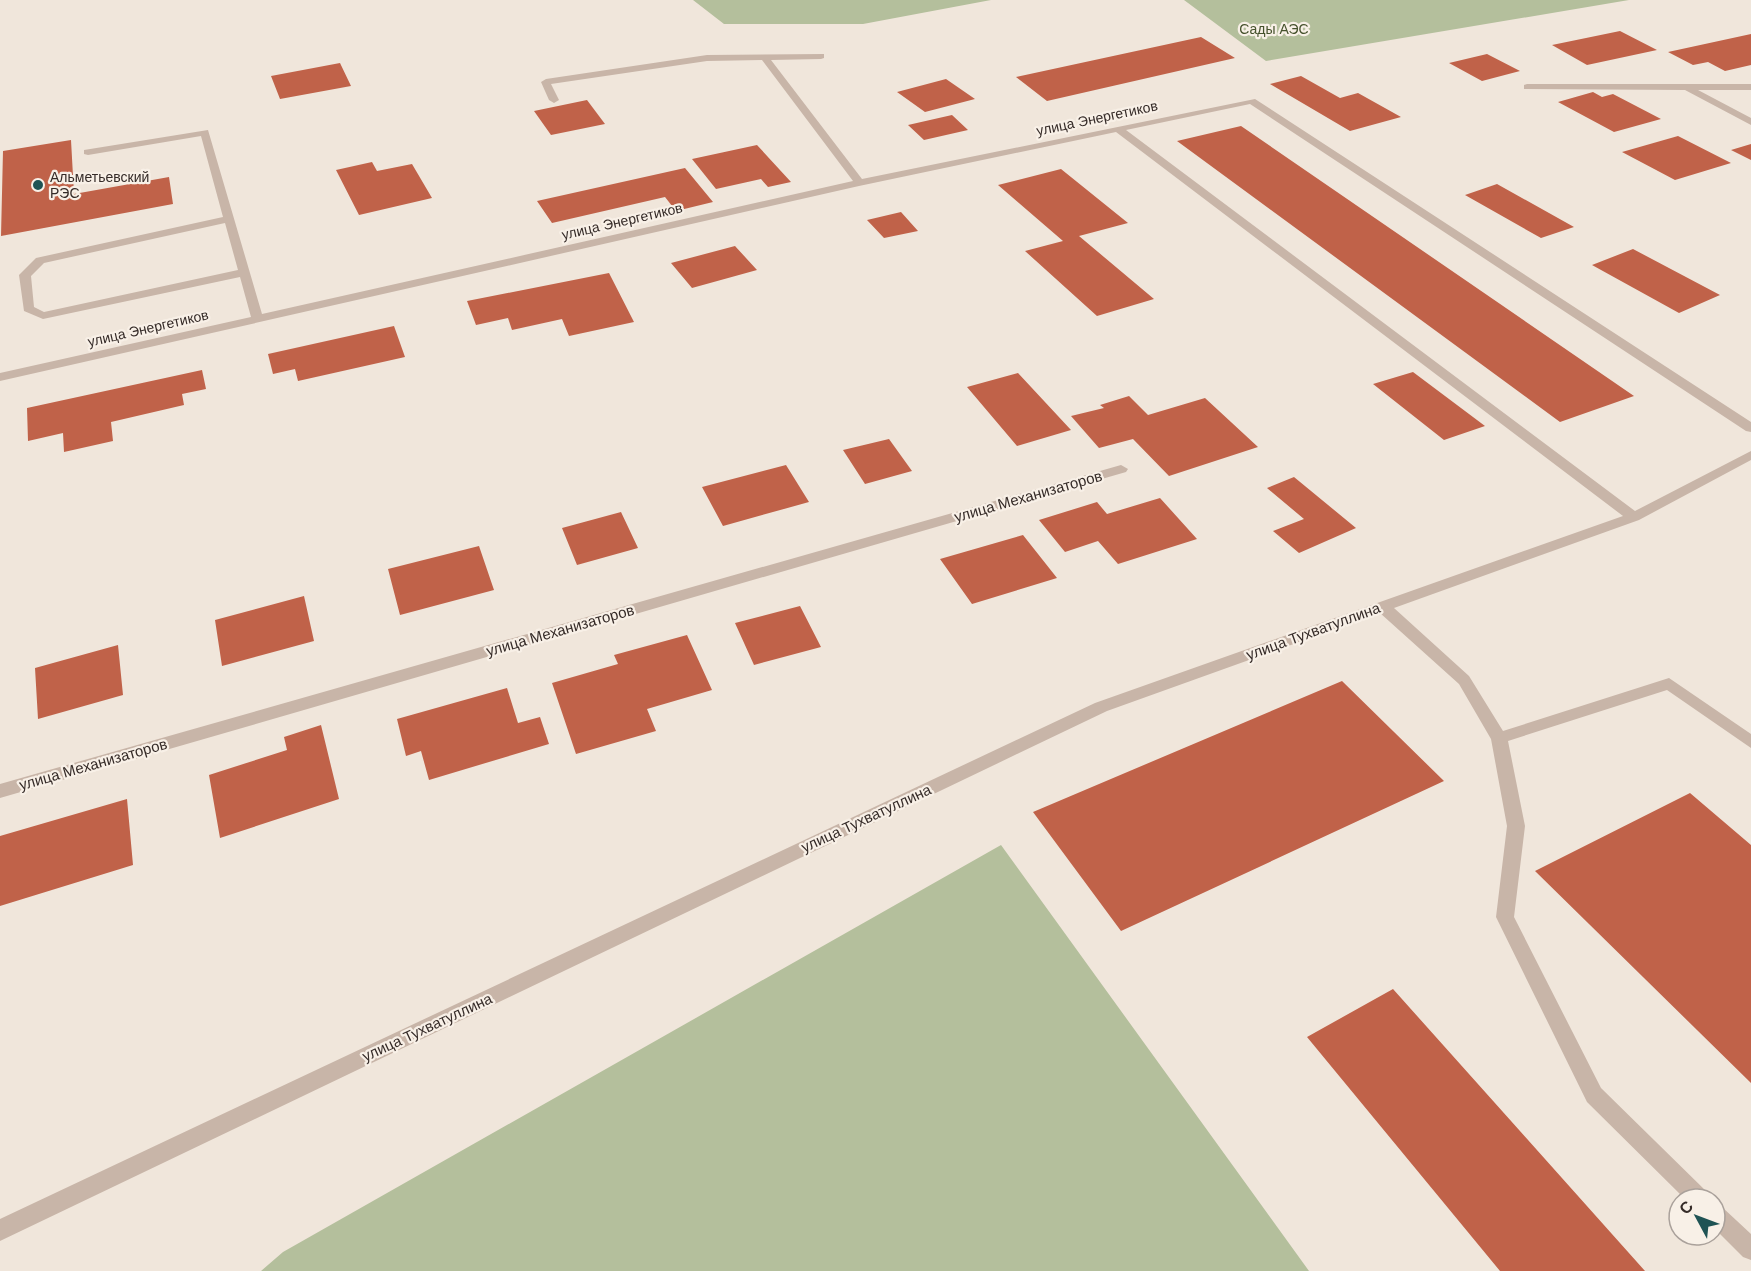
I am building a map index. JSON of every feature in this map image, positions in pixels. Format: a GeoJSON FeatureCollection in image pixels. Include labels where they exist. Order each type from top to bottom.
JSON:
{"type":"FeatureCollection","features":[{"type":"Feature","properties":{"kind":"street"},"geometry":{"type":"LineString","coordinates":[[554,100],[546,82],[675,62],[821,56]]}},
{"type":"Feature","properties":{"kind":"street"},"geometry":{"type":"LineString","coordinates":[[765,57],[859,183]]}},
{"type":"Feature","properties":{"kind":"street"},"geometry":{"type":"LineString","coordinates":[[1527,87],[1751,87]]}},
{"type":"Feature","properties":{"kind":"street"},"geometry":{"type":"LineString","coordinates":[[1686,87],[1751,122]]}},
{"type":"Feature","properties":{"kind":"street","name":"улица Энергетиков"},"geometry":{"type":"LineString","coordinates":[[0,377],[859,183],[1252,101],[1751,428]]}},
{"type":"Feature","properties":{"kind":"street"},"geometry":{"type":"LineString","coordinates":[[1118,129],[1634,517]]}},
{"type":"Feature","properties":{"kind":"street"},"geometry":{"type":"LineString","coordinates":[[88,152],[205,132],[257,319]]}},
{"type":"Feature","properties":{"kind":"street"},"geometry":{"type":"LineString","coordinates":[[230,219],[40,260],[26,275],[28,309],[43,316],[245,272]]}},
{"type":"Feature","properties":{"kind":"street","name":"улица Тухватуллина"},"geometry":{"type":"LineString","coordinates":[[0,1230],[1101,706],[1634,517],[1751,455]]}},
{"type":"Feature","properties":{"kind":"street","name":"улица Механизаторов"},"geometry":{"type":"LineString","coordinates":[[0,791],[1121,469]]}},
{"type":"Feature","properties":{"kind":"street"},"geometry":{"type":"LineString","coordinates":[[1382,606],[1464,680],[1499,738],[1516,826],[1505,917],[1594,1095],[1688,1187]]}},
{"type":"Feature","properties":{"kind":"street"},"geometry":{"type":"LineString","coordinates":[[1499,738],[1670,684],[1751,742]]}},
{"type":"Feature","properties":{"kind":"street"},"geometry":{"type":"LineString","coordinates":[[1727,1226],[1751,1249]]}},
{"type":"Feature","properties":{"kind":"green space"},"geometry":{"type":"Polygon","coordinates":[[[693,0],[991,0],[863,24],[724,24],[693,0]]]}},
{"type":"Feature","properties":{"kind":"green space","name":"Сады АЭС"},"geometry":{"type":"Polygon","coordinates":[[[1184,0],[1629,0],[1266,61],[1184,0]]]}},
{"type":"Feature","properties":{"kind":"green space"},"geometry":{"type":"Polygon","coordinates":[[[1001,845],[1309,1271],[261,1271],[283,1252],[1001,845]]]}},
{"type":"Feature","properties":{"kind":"building"},"geometry":{"type":"Polygon","coordinates":[[[1620,31],[1657,50],[1587,65],[1552,45],[1620,31]]]}},
{"type":"Feature","properties":{"kind":"building"},"geometry":{"type":"Polygon","coordinates":[[[1751,34],[1751,65],[1725,71],[1708,62],[1693,65],[1668,52],[1751,34]]]}},
{"type":"Feature","properties":{"kind":"building"},"geometry":{"type":"Polygon","coordinates":[[[1201,37],[1235,58],[1047,101],[1016,77],[1201,37]]]}},
{"type":"Feature","properties":{"kind":"building"},"geometry":{"type":"Polygon","coordinates":[[[1487,54],[1520,71],[1482,81],[1449,63],[1487,54]]]}},
{"type":"Feature","properties":{"kind":"building"},"geometry":{"type":"Polygon","coordinates":[[[340,63],[351,86],[280,99],[271,76],[340,63]]]}},
{"type":"Feature","properties":{"kind":"building"},"geometry":{"type":"Polygon","coordinates":[[[1301,76],[1340,98],[1358,93],[1401,117],[1350,131],[1270,84],[1301,76]]]}},
{"type":"Feature","properties":{"kind":"building"},"geometry":{"type":"Polygon","coordinates":[[[946,79],[975,99],[925,112],[897,92],[946,79]]]}},
{"type":"Feature","properties":{"kind":"building"},"geometry":{"type":"Polygon","coordinates":[[[1593,92],[1602,97],[1613,94],[1661,119],[1614,132],[1558,102],[1593,92]]]}},
{"type":"Feature","properties":{"kind":"building"},"geometry":{"type":"Polygon","coordinates":[[[587,100],[605,124],[551,135],[534,111],[587,100]]]}},
{"type":"Feature","properties":{"kind":"building"},"geometry":{"type":"Polygon","coordinates":[[[952,115],[968,130],[924,140],[908,125],[952,115]]]}},
{"type":"Feature","properties":{"kind":"building"},"geometry":{"type":"Polygon","coordinates":[[[1241,126],[1634,396],[1560,422],[1177,141],[1241,126]]]}},
{"type":"Feature","properties":{"kind":"building"},"geometry":{"type":"Polygon","coordinates":[[[1678,136],[1731,163],[1675,180],[1622,152],[1678,136]]]}},
{"type":"Feature","properties":{"kind":"building","name":"Альметьевский РЭС"},"geometry":{"type":"Polygon","coordinates":[[[71,140],[74,194],[169,177],[173,204],[1,236],[3,151],[71,140]]]}},
{"type":"Feature","properties":{"kind":"building"},"geometry":{"type":"Polygon","coordinates":[[[1751,144],[1751,160],[1731,150],[1751,144]]]}},
{"type":"Feature","properties":{"kind":"building"},"geometry":{"type":"Polygon","coordinates":[[[757,145],[791,182],[768,187],[761,179],[716,189],[692,159],[757,145]]]}},
{"type":"Feature","properties":{"kind":"building"},"geometry":{"type":"Polygon","coordinates":[[[372,162],[377,171],[412,164],[432,198],[359,215],[336,170],[372,162]]]}},
{"type":"Feature","properties":{"kind":"building"},"geometry":{"type":"Polygon","coordinates":[[[685,168],[713,202],[676,211],[665,197],[552,223],[537,201],[685,168]]]}},
{"type":"Feature","properties":{"kind":"building"},"geometry":{"type":"Polygon","coordinates":[[[1061,169],[1128,223],[1079,236],[1154,299],[1097,316],[1025,251],[1063,241],[998,185],[1061,169]]]}},
{"type":"Feature","properties":{"kind":"building"},"geometry":{"type":"Polygon","coordinates":[[[1497,184],[1574,227],[1541,238],[1465,195],[1497,184]]]}},
{"type":"Feature","properties":{"kind":"building"},"geometry":{"type":"Polygon","coordinates":[[[901,212],[918,231],[884,238],[867,220],[901,212]]]}},
{"type":"Feature","properties":{"kind":"building"},"geometry":{"type":"Polygon","coordinates":[[[735,246],[757,270],[692,288],[671,263],[735,246]]]}},
{"type":"Feature","properties":{"kind":"building"},"geometry":{"type":"Polygon","coordinates":[[[1633,249],[1720,295],[1679,313],[1592,265],[1633,249]]]}},
{"type":"Feature","properties":{"kind":"building"},"geometry":{"type":"Polygon","coordinates":[[[609,273],[634,322],[569,336],[562,319],[512,330],[508,318],[476,325],[467,301],[609,273]]]}},
{"type":"Feature","properties":{"kind":"building"},"geometry":{"type":"Polygon","coordinates":[[[394,326],[405,357],[298,381],[295,369],[273,374],[268,354],[394,326]]]}},
{"type":"Feature","properties":{"kind":"building"},"geometry":{"type":"Polygon","coordinates":[[[202,370],[206,389],[182,394],[184,405],[111,422],[113,441],[64,452],[63,433],[28,441],[27,408],[202,370]]]}},
{"type":"Feature","properties":{"kind":"building"},"geometry":{"type":"Polygon","coordinates":[[[1413,372],[1485,426],[1444,440],[1373,384],[1413,372]]]}},
{"type":"Feature","properties":{"kind":"building"},"geometry":{"type":"Polygon","coordinates":[[[1018,373],[1071,430],[1017,446],[967,387],[1018,373]]]}},
{"type":"Feature","properties":{"kind":"building"},"geometry":{"type":"Polygon","coordinates":[[[1129,396],[1148,415],[1205,398],[1258,447],[1169,476],[1133,439],[1099,448],[1071,416],[1104,408],[1100,405],[1129,396]]]}},
{"type":"Feature","properties":{"kind":"building"},"geometry":{"type":"Polygon","coordinates":[[[889,439],[912,471],[865,484],[843,450],[889,439]]]}},
{"type":"Feature","properties":{"kind":"building"},"geometry":{"type":"Polygon","coordinates":[[[786,465],[809,502],[723,526],[702,487],[786,465]]]}},
{"type":"Feature","properties":{"kind":"building"},"geometry":{"type":"Polygon","coordinates":[[[1294,477],[1356,528],[1299,553],[1273,531],[1304,519],[1267,488],[1294,477]]]}},
{"type":"Feature","properties":{"kind":"building"},"geometry":{"type":"Polygon","coordinates":[[[1160,498],[1197,539],[1118,564],[1098,541],[1065,552],[1039,520],[1097,502],[1107,514],[1160,498]]]}},
{"type":"Feature","properties":{"kind":"building"},"geometry":{"type":"Polygon","coordinates":[[[621,512],[638,548],[577,565],[562,528],[621,512]]]}},
{"type":"Feature","properties":{"kind":"building"},"geometry":{"type":"Polygon","coordinates":[[[1023,535],[1057,578],[972,604],[940,559],[1023,535]]]}},
{"type":"Feature","properties":{"kind":"building"},"geometry":{"type":"Polygon","coordinates":[[[479,546],[494,590],[400,615],[388,569],[479,546]]]}},
{"type":"Feature","properties":{"kind":"building"},"geometry":{"type":"Polygon","coordinates":[[[304,596],[314,641],[222,666],[215,620],[304,596]]]}},
{"type":"Feature","properties":{"kind":"building"},"geometry":{"type":"Polygon","coordinates":[[[800,606],[821,647],[754,665],[735,623],[800,606]]]}},
{"type":"Feature","properties":{"kind":"building"},"geometry":{"type":"Polygon","coordinates":[[[687,635],[712,690],[647,709],[656,731],[576,754],[552,683],[618,664],[614,655],[687,635]]]}},
{"type":"Feature","properties":{"kind":"building"},"geometry":{"type":"Polygon","coordinates":[[[118,645],[123,695],[38,719],[35,668],[118,645]]]}},
{"type":"Feature","properties":{"kind":"building"},"geometry":{"type":"Polygon","coordinates":[[[1342,681],[1444,781],[1121,931],[1033,812],[1342,681]]]}},
{"type":"Feature","properties":{"kind":"building"},"geometry":{"type":"Polygon","coordinates":[[[507,688],[518,723],[540,717],[549,744],[429,780],[421,751],[406,756],[397,719],[507,688]]]}},
{"type":"Feature","properties":{"kind":"building"},"geometry":{"type":"Polygon","coordinates":[[[321,725],[339,799],[220,838],[209,775],[287,750],[284,737],[321,725]]]}},
{"type":"Feature","properties":{"kind":"building"},"geometry":{"type":"Polygon","coordinates":[[[1690,793],[1751,845],[1751,1083],[1535,871],[1690,793]]]}},
{"type":"Feature","properties":{"kind":"building"},"geometry":{"type":"Polygon","coordinates":[[[127,799],[133,865],[0,906],[0,836],[127,799]]]}},
{"type":"Feature","properties":{"kind":"building"},"geometry":{"type":"Polygon","coordinates":[[[1393,989],[1645,1271],[1500,1271],[1307,1037],[1393,989]]]}},
{"type":"Feature","properties":{"kind":"place","name":"Альметьевский РЭС"},"geometry":{"type":"Point","coordinates":[38,185]}}]}
